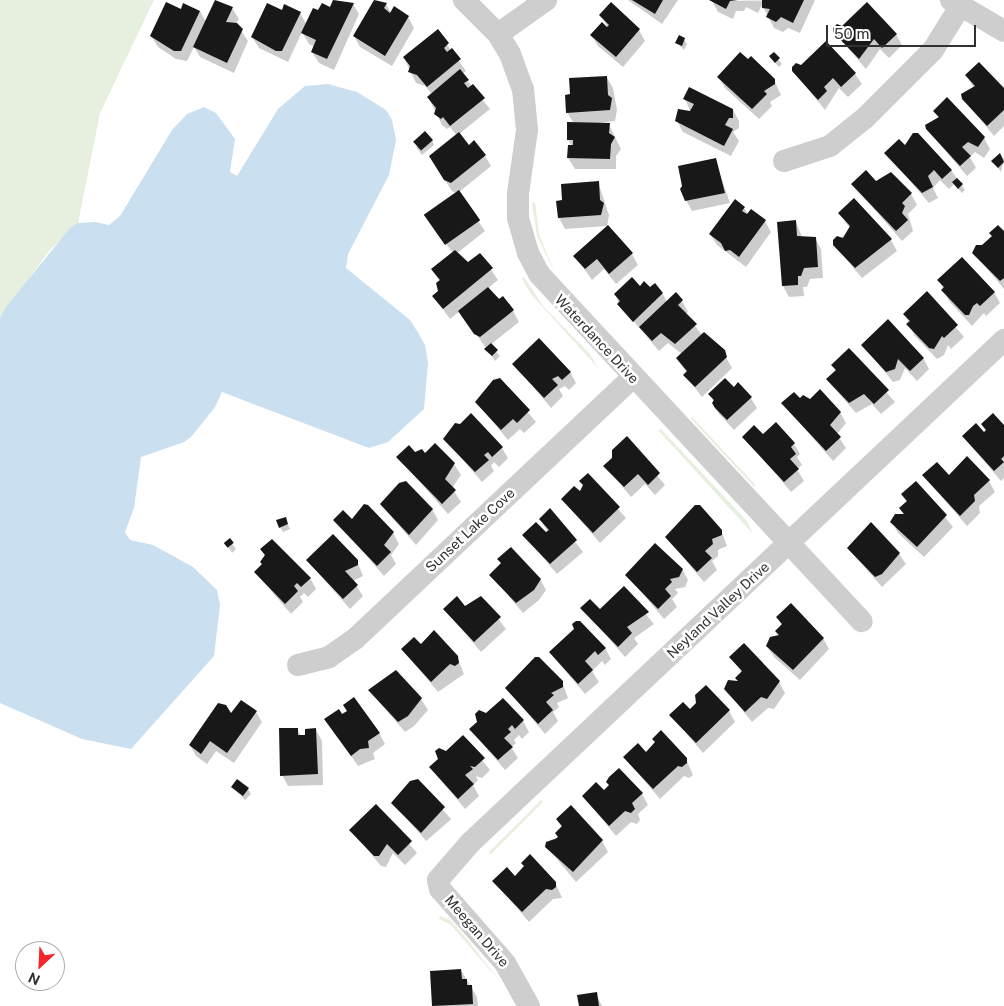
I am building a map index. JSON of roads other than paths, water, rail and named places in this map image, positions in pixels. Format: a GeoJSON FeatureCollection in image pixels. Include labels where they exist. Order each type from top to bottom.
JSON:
{"type":"FeatureCollection","features":[{"type":"Feature","properties":{"kind":"street","name":"Waterdance Drive"},"geometry":{"type":"LineString","coordinates":[[464,0],[498,34],[516,67],[524,99],[527,130],[518,206],[528,253],[550,288],[632,378],[862,621]]}},
{"type":"Feature","properties":{"kind":"street"},"geometry":{"type":"LineString","coordinates":[[498,34],[546,0]]}},
{"type":"Feature","properties":{"kind":"street"},"geometry":{"type":"LineString","coordinates":[[784,161],[830,146],[865,118],[934,50],[956,3],[1004,32]]}},
{"type":"Feature","properties":{"kind":"street","name":"Neyland Valley Drive"},"geometry":{"type":"LineString","coordinates":[[437,884],[470,843],[1004,340]]}},
{"type":"Feature","properties":{"kind":"street","name":"Sunset Lake Cove"},"geometry":{"type":"LineString","coordinates":[[298,665],[328,657],[355,639],[632,378]]}},
{"type":"Feature","properties":{"kind":"street","name":"Meegan Drive"},"geometry":{"type":"LineString","coordinates":[[437,884],[496,950],[529,1006]]}},
{"type":"Feature","properties":{"kind":"water"},"geometry":{"type":"Polygon","coordinates":[[[328,84],[357,92],[386,110],[392,120],[396,140],[389,175],[348,254],[346,268],[410,320],[425,345],[428,363],[424,409],[388,442],[369,448],[222,392],[215,407],[192,436],[184,442],[141,457],[134,508],[125,532],[130,540],[153,545],[193,567],[217,590],[220,605],[214,656],[131,749],[82,739],[0,703],[0,318],[6,307],[70,228],[78,223],[95,222],[109,225],[120,216],[172,130],[187,114],[204,107],[216,113],[235,139],[230,172],[237,176],[278,109],[305,86],[328,84]]]}}]}
